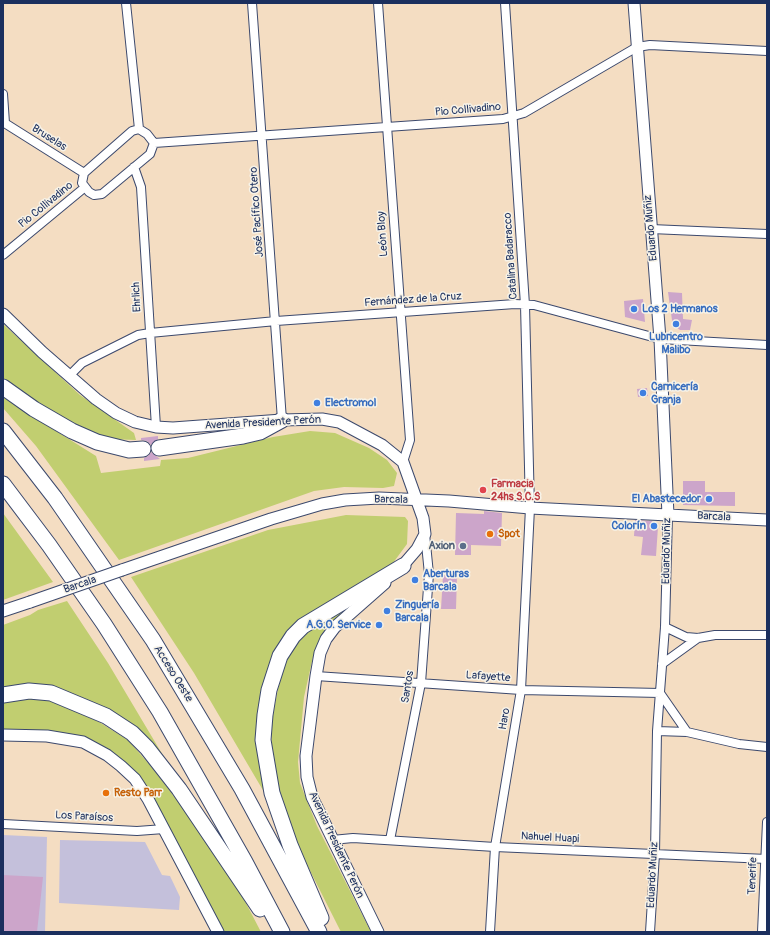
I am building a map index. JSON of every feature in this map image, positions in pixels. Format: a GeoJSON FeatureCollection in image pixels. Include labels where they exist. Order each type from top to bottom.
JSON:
{"type":"FeatureCollection","features":[{"type":"Feature","properties":{"kind":"highway"},"geometry":{"type":"LineString","coordinates":[[3,387],[34,409],[72,431],[97,442],[129,450],[142,450]]}},
{"type":"Feature","properties":{"kind":"highway"},"geometry":{"type":"LineString","coordinates":[[159,448],[243,436],[260,432],[282,420]]}},
{"type":"Feature","properties":{"kind":"highway","name":"Acceso Oeste"},"geometry":{"type":"LineString","coordinates":[[3,431],[55,498],[160,653],[242,788],[318,932]]}},
{"type":"Feature","properties":{"kind":"highway"},"geometry":{"type":"LineString","coordinates":[[3,484],[49,545],[104,624],[160,712],[245,862],[282,932]]}},
{"type":"Feature","properties":{"kind":"highway"},"geometry":{"type":"LineString","coordinates":[[327,932],[290,845],[272,793],[263,740],[269,690],[280,656],[293,636],[303,626],[403,566]]}},
{"type":"Feature","properties":{"kind":"highway"},"geometry":{"type":"LineString","coordinates":[[3,695],[30,691],[51,693],[106,716],[132,733],[147,748],[179,789],[275,932]]}},
{"type":"Feature","properties":{"kind":"street"},"geometry":{"type":"LineString","coordinates":[[126,3],[139,129]]}},
{"type":"Feature","properties":{"kind":"street","name":"José Pacífico Otero"},"geometry":{"type":"LineString","coordinates":[[252,3],[282,420]]}},
{"type":"Feature","properties":{"kind":"street","name":"León Bloy"},"geometry":{"type":"LineString","coordinates":[[378,3],[410,440],[403,462]]}},
{"type":"Feature","properties":{"kind":"street","name":"Catalina Badaracco"},"geometry":{"type":"LineString","coordinates":[[505,3],[525,304],[530,508]]}},
{"type":"Feature","properties":{"kind":"street","name":"Eduardo Muñiz"},"geometry":{"type":"LineString","coordinates":[[634,3],[660,339],[668,515],[665,628],[657,731],[654,854],[650,932]]}},
{"type":"Feature","properties":{"kind":"street","name":"Pio Collivadino"},"geometry":{"type":"LineString","coordinates":[[154,143],[387,128],[513,117],[637,47],[650,45],[767,51]]}},
{"type":"Feature","properties":{"kind":"street"},"geometry":{"type":"LineString","coordinates":[[3,94],[4,123]]}},
{"type":"Feature","properties":{"kind":"street","name":"Bruselas"},"geometry":{"type":"LineString","coordinates":[[4,123],[84,173]]}},
{"type":"Feature","properties":{"kind":"street"},"geometry":{"type":"LineString","coordinates":[[139,129],[147,134],[154,143],[150,154],[102,194],[94,195],[84,188],[82,178],[84,173],[132,130],[139,129]]}},
{"type":"Feature","properties":{"kind":"street","name":"Ehrlich"},"geometry":{"type":"LineString","coordinates":[[134,167],[139,177],[141,187],[156,427]]}},
{"type":"Feature","properties":{"kind":"street","name":"Pio Collivadino"},"geometry":{"type":"LineString","coordinates":[[3,255],[84,188]]}},
{"type":"Feature","properties":{"kind":"street"},"geometry":{"type":"LineString","coordinates":[[651,229],[767,234]]}},
{"type":"Feature","properties":{"kind":"street","name":"Fernández de la Cruz"},"geometry":{"type":"LineString","coordinates":[[69,376],[82,364],[92,358],[138,335],[150,333],[276,321],[525,304],[660,339],[767,345]]}},
{"type":"Feature","properties":{"kind":"street","name":"Avenida Presidente Perón"},"geometry":{"type":"LineString","coordinates":[[3,314],[69,376],[96,399],[116,413],[135,422],[156,427],[174,428],[282,420],[322,419],[339,422],[376,441],[403,462]]}},
{"type":"Feature","properties":{"kind":"street"},"geometry":{"type":"LineString","coordinates":[[403,462],[423,518],[425,534]]}},
{"type":"Feature","properties":{"kind":"street","name":"Barcala"},"geometry":{"type":"LineString","coordinates":[[3,611],[271,519],[322,504],[344,500],[379,498],[449,501],[530,508],[767,520]]}},
{"type":"Feature","properties":{"kind":"street","name":"Haro"},"geometry":{"type":"LineString","coordinates":[[490,932],[495,847],[521,690],[530,508]]}},
{"type":"Feature","properties":{"kind":"street","name":"Avenida Presidente Perón"},"geometry":{"type":"LineString","coordinates":[[378,932],[312,797],[306,777],[306,756],[316,676],[320,653],[326,639],[335,627],[403,566],[421,544],[425,534]]}},
{"type":"Feature","properties":{"kind":"street","name":"Santos"},"geometry":{"type":"LineString","coordinates":[[390,840],[421,683],[429,574],[425,534]]}},
{"type":"Feature","properties":{"kind":"street"},"geometry":{"type":"LineString","coordinates":[[665,628],[686,637],[698,638],[715,636],[767,635]]}},
{"type":"Feature","properties":{"kind":"street"},"geometry":{"type":"LineString","coordinates":[[662,664],[698,638]]}},
{"type":"Feature","properties":{"kind":"street","name":"Lafayette"},"geometry":{"type":"LineString","coordinates":[[316,676],[521,690],[660,693]]}},
{"type":"Feature","properties":{"kind":"street"},"geometry":{"type":"LineString","coordinates":[[660,693],[687,732]]}},
{"type":"Feature","properties":{"kind":"street"},"geometry":{"type":"LineString","coordinates":[[657,731],[687,732],[739,744],[767,747]]}},
{"type":"Feature","properties":{"kind":"street"},"geometry":{"type":"LineString","coordinates":[[3,735],[47,736],[83,742],[107,755],[121,766],[135,779],[148,799],[218,932]]}},
{"type":"Feature","properties":{"kind":"street","name":"Tenerife"},"geometry":{"type":"LineString","coordinates":[[762,932],[767,822]]}},
{"type":"Feature","properties":{"kind":"street","name":"Los Paraísos"},"geometry":{"type":"LineString","coordinates":[[3,824],[137,831],[164,829]]}},
{"type":"Feature","properties":{"kind":"street","name":"Nahuel Huapi"},"geometry":{"type":"LineString","coordinates":[[332,840],[353,838],[495,847],[766,859]]}},
{"type":"Feature","properties":{"kind":"shaded area"},"geometry":{"type":"Polygon","coordinates":[[[3,835],[47,837],[45,932],[3,932],[3,835]]]}},
{"type":"Feature","properties":{"kind":"shaded area"},"geometry":{"type":"Polygon","coordinates":[[[60,840],[145,842],[162,875],[170,876],[180,897],[179,910],[59,903],[60,840]]]}},
{"type":"Feature","properties":{"kind":"green space"},"geometry":{"type":"Polygon","coordinates":[[[3,324],[80,395],[134,433],[136,440],[108,439],[90,431],[32,402],[3,378],[3,324]]]}},
{"type":"Feature","properties":{"kind":"green space"},"geometry":{"type":"Polygon","coordinates":[[[3,394],[24,411],[96,456],[101,473],[160,466],[161,460],[188,458],[273,437],[310,431],[335,433],[369,448],[387,460],[397,473],[394,486],[383,488],[344,487],[314,491],[119,560],[36,446],[3,408],[3,394]]]}},
{"type":"Feature","properties":{"kind":"green space"},"geometry":{"type":"Polygon","coordinates":[[[3,513],[53,582],[3,600],[3,513]]]}},
{"type":"Feature","properties":{"kind":"green space"},"geometry":{"type":"Polygon","coordinates":[[[346,515],[405,517],[408,521],[407,544],[390,567],[279,646],[264,792],[194,673],[131,577],[268,530],[346,515]]]}},
{"type":"Feature","properties":{"kind":"green space"},"geometry":{"type":"Polygon","coordinates":[[[358,599],[321,636],[313,657],[304,697],[298,762],[300,783],[317,826],[371,932],[341,932],[296,843],[278,786],[272,753],[271,726],[280,678],[288,656],[299,639],[316,624],[358,599]]]}},
{"type":"Feature","properties":{"kind":"green space"},"geometry":{"type":"Polygon","coordinates":[[[67,601],[108,663],[183,789],[160,760],[85,703],[3,693],[3,625],[30,615],[38,610],[67,601]]]}},
{"type":"Feature","properties":{"kind":"green space"},"geometry":{"type":"Polygon","coordinates":[[[36,697],[64,704],[99,722],[128,740],[149,764],[199,828],[236,884],[261,932],[223,932],[154,802],[98,745],[3,733],[3,703],[36,697]]]}},
{"type":"Feature","properties":{"kind":"building"},"geometry":{"type":"Polygon","coordinates":[[[668,292],[682,293],[683,319],[692,320],[690,330],[680,330],[675,326],[672,320],[668,292]]]}},
{"type":"Feature","properties":{"kind":"building","name":"Los 2 Hermanos"},"geometry":{"type":"Polygon","coordinates":[[[643,299],[645,322],[625,317],[624,301],[643,299]]]}},
{"type":"Feature","properties":{"kind":"building","name":"Carnicería Granja"},"geometry":{"type":"Polygon","coordinates":[[[647,388],[648,396],[638,397],[637,389],[647,388]]]}},
{"type":"Feature","properties":{"kind":"building"},"geometry":{"type":"Polygon","coordinates":[[[158,436],[158,439],[151,445],[147,441],[141,440],[141,438],[158,436]]]}},
{"type":"Feature","properties":{"kind":"building"},"geometry":{"type":"Polygon","coordinates":[[[151,452],[160,459],[144,461],[144,458],[151,452]]]}},
{"type":"Feature","properties":{"kind":"building","name":"El Abastecedor"},"geometry":{"type":"Polygon","coordinates":[[[683,481],[705,481],[705,492],[735,492],[735,506],[683,505],[683,481]]]}},
{"type":"Feature","properties":{"kind":"building"},"geometry":{"type":"Polygon","coordinates":[[[484,511],[502,513],[501,546],[471,545],[471,555],[455,555],[456,513],[484,514],[484,511]]]}},
{"type":"Feature","properties":{"kind":"building"},"geometry":{"type":"Polygon","coordinates":[[[635,520],[652,521],[658,527],[656,556],[641,555],[643,537],[634,536],[635,520]]]}},
{"type":"Feature","properties":{"kind":"building"},"geometry":{"type":"Polygon","coordinates":[[[443,575],[457,575],[456,609],[441,609],[443,575]]]}},
{"type":"Feature","properties":{"kind":"building"},"geometry":{"type":"Polygon","coordinates":[[[3,875],[43,877],[37,932],[3,932],[3,875]]]}},
{"type":"Feature","properties":{"kind":"place","name":"Los 2 Hermanos"},"geometry":{"type":"Point","coordinates":[634,309]}},
{"type":"Feature","properties":{"kind":"place","name":"Lubricentro Malibo"},"geometry":{"type":"Point","coordinates":[676,324]}},
{"type":"Feature","properties":{"kind":"place","name":"Carnicería Granja"},"geometry":{"type":"Point","coordinates":[643,393]}},
{"type":"Feature","properties":{"kind":"place","name":"Electromol"},"geometry":{"type":"Point","coordinates":[317,403]}},
{"type":"Feature","properties":{"kind":"place","name":"Farmacia 24hs S.C.S"},"geometry":{"type":"Point","coordinates":[483,490]}},
{"type":"Feature","properties":{"kind":"place","name":"El Abastecedor"},"geometry":{"type":"Point","coordinates":[709,499]}},
{"type":"Feature","properties":{"kind":"place","name":"Colorín"},"geometry":{"type":"Point","coordinates":[654,526]}},
{"type":"Feature","properties":{"kind":"place","name":"Spot"},"geometry":{"type":"Point","coordinates":[490,534]}},
{"type":"Feature","properties":{"kind":"place","name":"Axion"},"geometry":{"type":"Point","coordinates":[463,546]}},
{"type":"Feature","properties":{"kind":"place","name":"Aberturas Barcala"},"geometry":{"type":"Point","coordinates":[415,580]}},
{"type":"Feature","properties":{"kind":"place","name":"Zinguería Barcala"},"geometry":{"type":"Point","coordinates":[387,611]}},
{"type":"Feature","properties":{"kind":"place","name":"A.G.O. Service"},"geometry":{"type":"Point","coordinates":[379,625]}},
{"type":"Feature","properties":{"kind":"place","name":"Resto Parr"},"geometry":{"type":"Point","coordinates":[106,793]}}]}
